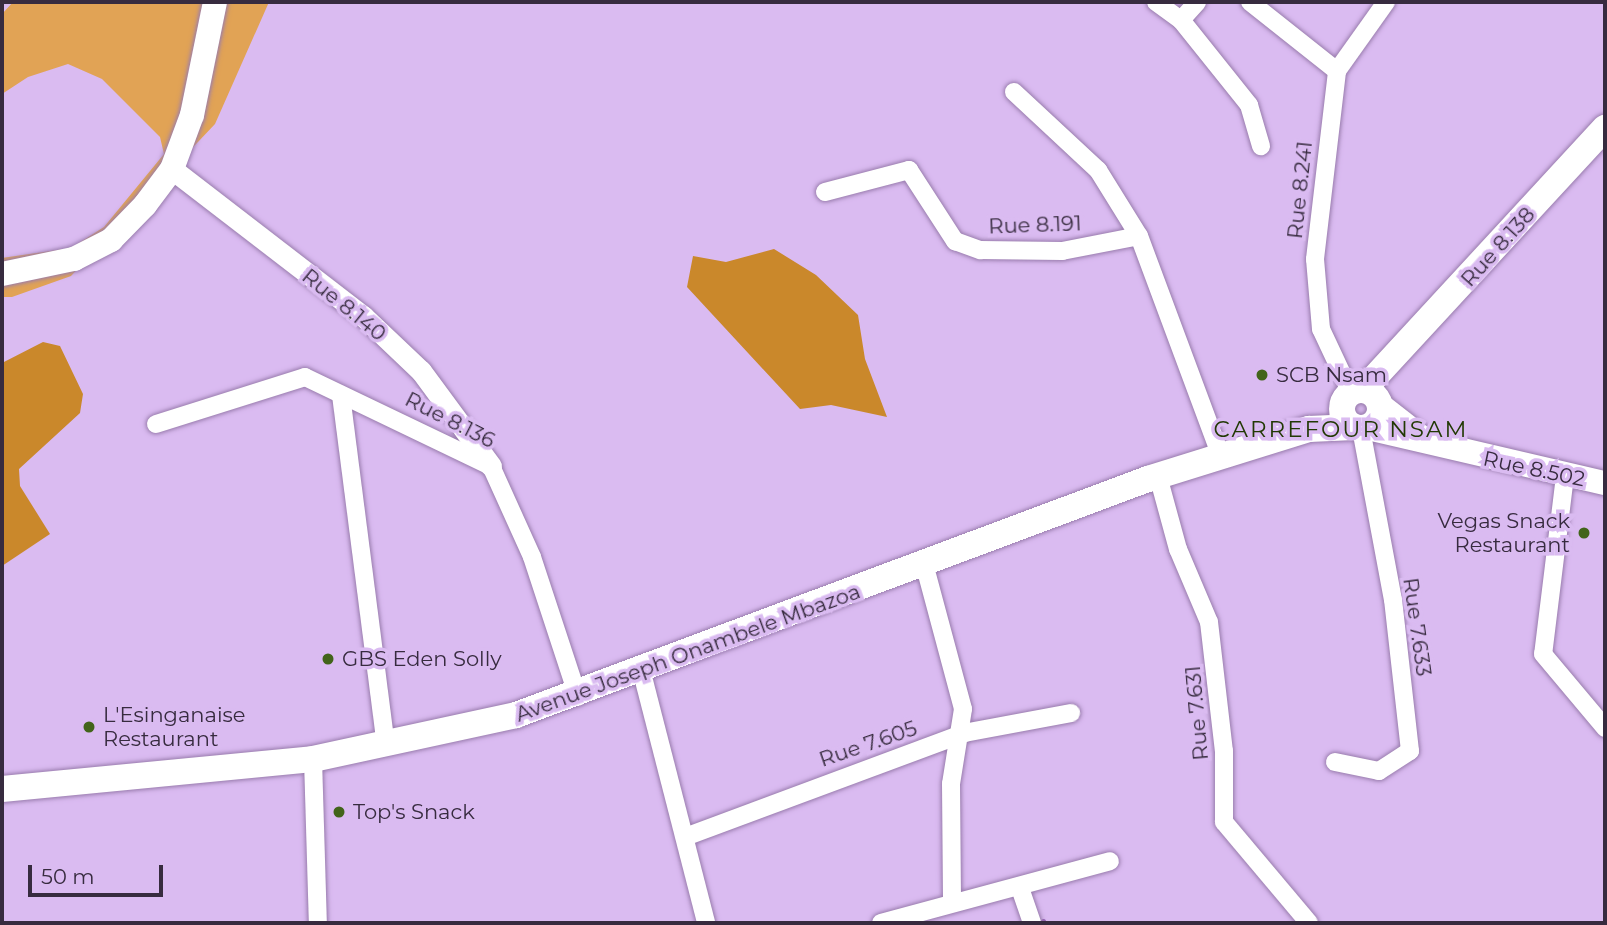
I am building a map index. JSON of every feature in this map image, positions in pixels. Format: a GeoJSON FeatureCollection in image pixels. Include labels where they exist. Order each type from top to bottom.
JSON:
{"type":"FeatureCollection","features":[{"type":"Feature","properties":{"kind":"main road"},"geometry":{"type":"LineString","coordinates":[[2,274],[46,268],[111,240],[172,169],[192,116],[215,2]]}},
{"type":"Feature","properties":{"kind":"main road","name":"Rue 8.138"},"geometry":{"type":"LineString","coordinates":[[1363,409],[1390,365],[1605,130]]}},
{"type":"Feature","properties":{"kind":"main road","name":"Avenue Joseph Onambele Mbazoa"},"geometry":{"type":"LineString","coordinates":[[2,789],[313,759],[386,746],[578,697],[1158,476],[1309,429],[1363,409]]}},
{"type":"Feature","properties":{"kind":"main road","name":"Rue 8.502"},"geometry":{"type":"LineString","coordinates":[[1363,409],[1424,440],[1565,476],[1605,483]]}},
{"type":"Feature","properties":{"kind":"street"},"geometry":{"type":"LineString","coordinates":[[1156,2],[1181,20],[1249,104],[1261,146]]}},
{"type":"Feature","properties":{"kind":"street"},"geometry":{"type":"LineString","coordinates":[[1181,20],[1197,2]]}},
{"type":"Feature","properties":{"kind":"street"},"geometry":{"type":"LineString","coordinates":[[1250,2],[1337,71]]}},
{"type":"Feature","properties":{"kind":"street","name":"Rue 8.241"},"geometry":{"type":"LineString","coordinates":[[1363,409],[1321,329],[1315,296],[1337,71],[1386,2]]}},
{"type":"Feature","properties":{"kind":"street"},"geometry":{"type":"LineString","coordinates":[[1014,92],[1098,170],[1139,236],[1221,456]]}},
{"type":"Feature","properties":{"kind":"street","name":"Rue 8.140"},"geometry":{"type":"LineString","coordinates":[[172,169],[363,316],[421,371],[491,466]]}},
{"type":"Feature","properties":{"kind":"street","name":"Rue 8.191"},"geometry":{"type":"LineString","coordinates":[[825,192],[909,170],[956,241],[980,250],[1062,251],[1139,236]]}},
{"type":"Feature","properties":{"kind":"street","name":"Rue 8.136"},"geometry":{"type":"LineString","coordinates":[[156,424],[305,377],[341,396],[429,430],[491,466],[532,557],[578,697]]}},
{"type":"Feature","properties":{"kind":"street"},"geometry":{"type":"LineString","coordinates":[[341,396],[386,746]]}},
{"type":"Feature","properties":{"kind":"street","name":"Rue 7.633"},"geometry":{"type":"LineString","coordinates":[[1335,762],[1379,771],[1410,751],[1393,600],[1363,409]]}},
{"type":"Feature","properties":{"kind":"street","name":"Rue 7.631"},"geometry":{"type":"LineString","coordinates":[[1158,476],[1178,549],[1209,622],[1224,751],[1224,822],[1309,923]]}},
{"type":"Feature","properties":{"kind":"street"},"geometry":{"type":"LineString","coordinates":[[1565,476],[1543,654],[1605,728]]}},
{"type":"Feature","properties":{"kind":"street"},"geometry":{"type":"LineString","coordinates":[[925,567],[957,677],[964,733],[951,784],[951,903]]}},
{"type":"Feature","properties":{"kind":"street"},"geometry":{"type":"LineString","coordinates":[[642,673],[706,923]]}},
{"type":"Feature","properties":{"kind":"street","name":"Rue 7.605"},"geometry":{"type":"LineString","coordinates":[[685,836],[964,733],[1072,713]]}},
{"type":"Feature","properties":{"kind":"street"},"geometry":{"type":"LineString","coordinates":[[313,759],[318,923]]}},
{"type":"Feature","properties":{"kind":"street"},"geometry":{"type":"LineString","coordinates":[[881,923],[951,903],[1020,888],[1110,861]]}},
{"type":"Feature","properties":{"kind":"street"},"geometry":{"type":"LineString","coordinates":[[1020,888],[1032,923]]}},
{"type":"Feature","properties":{"kind":"shaded area"},"geometry":{"type":"Polygon","coordinates":[[[13,2],[269,2],[215,124],[71,276],[12,297],[2,297],[2,258],[71,248],[104,227],[164,154],[160,137],[102,79],[68,64],[28,77],[2,94],[2,14],[13,2]]]}},
{"type":"Feature","properties":{"kind":"shaded area"},"geometry":{"type":"Polygon","coordinates":[[[774,249],[816,275],[858,315],[865,359],[887,417],[831,405],[800,409],[687,287],[693,256],[726,262],[774,249]]]}},
{"type":"Feature","properties":{"kind":"shaded area"},"geometry":{"type":"Polygon","coordinates":[[[43,342],[60,346],[83,394],[80,413],[19,469],[20,486],[50,534],[2,566],[2,363],[43,342]]]}},
{"type":"Feature","properties":{"kind":"place","name":"SCB Nsam"},"geometry":{"type":"Point","coordinates":[1262,375]}},
{"type":"Feature","properties":{"kind":"place","name":"Vegas Snack Restaurant"},"geometry":{"type":"Point","coordinates":[1584,533]}},
{"type":"Feature","properties":{"kind":"place","name":"GBS Eden Solly"},"geometry":{"type":"Point","coordinates":[328,659]}},
{"type":"Feature","properties":{"kind":"place","name":"L'Esinganaise Restaurant"},"geometry":{"type":"Point","coordinates":[89,727]}},
{"type":"Feature","properties":{"kind":"place","name":"Top's Snack"},"geometry":{"type":"Point","coordinates":[339,812]}},
{"type":"Feature","properties":{"kind":"district","name":"CARREFOUR NSAM"},"geometry":{"type":"Point","coordinates":[1341,429]}}]}
